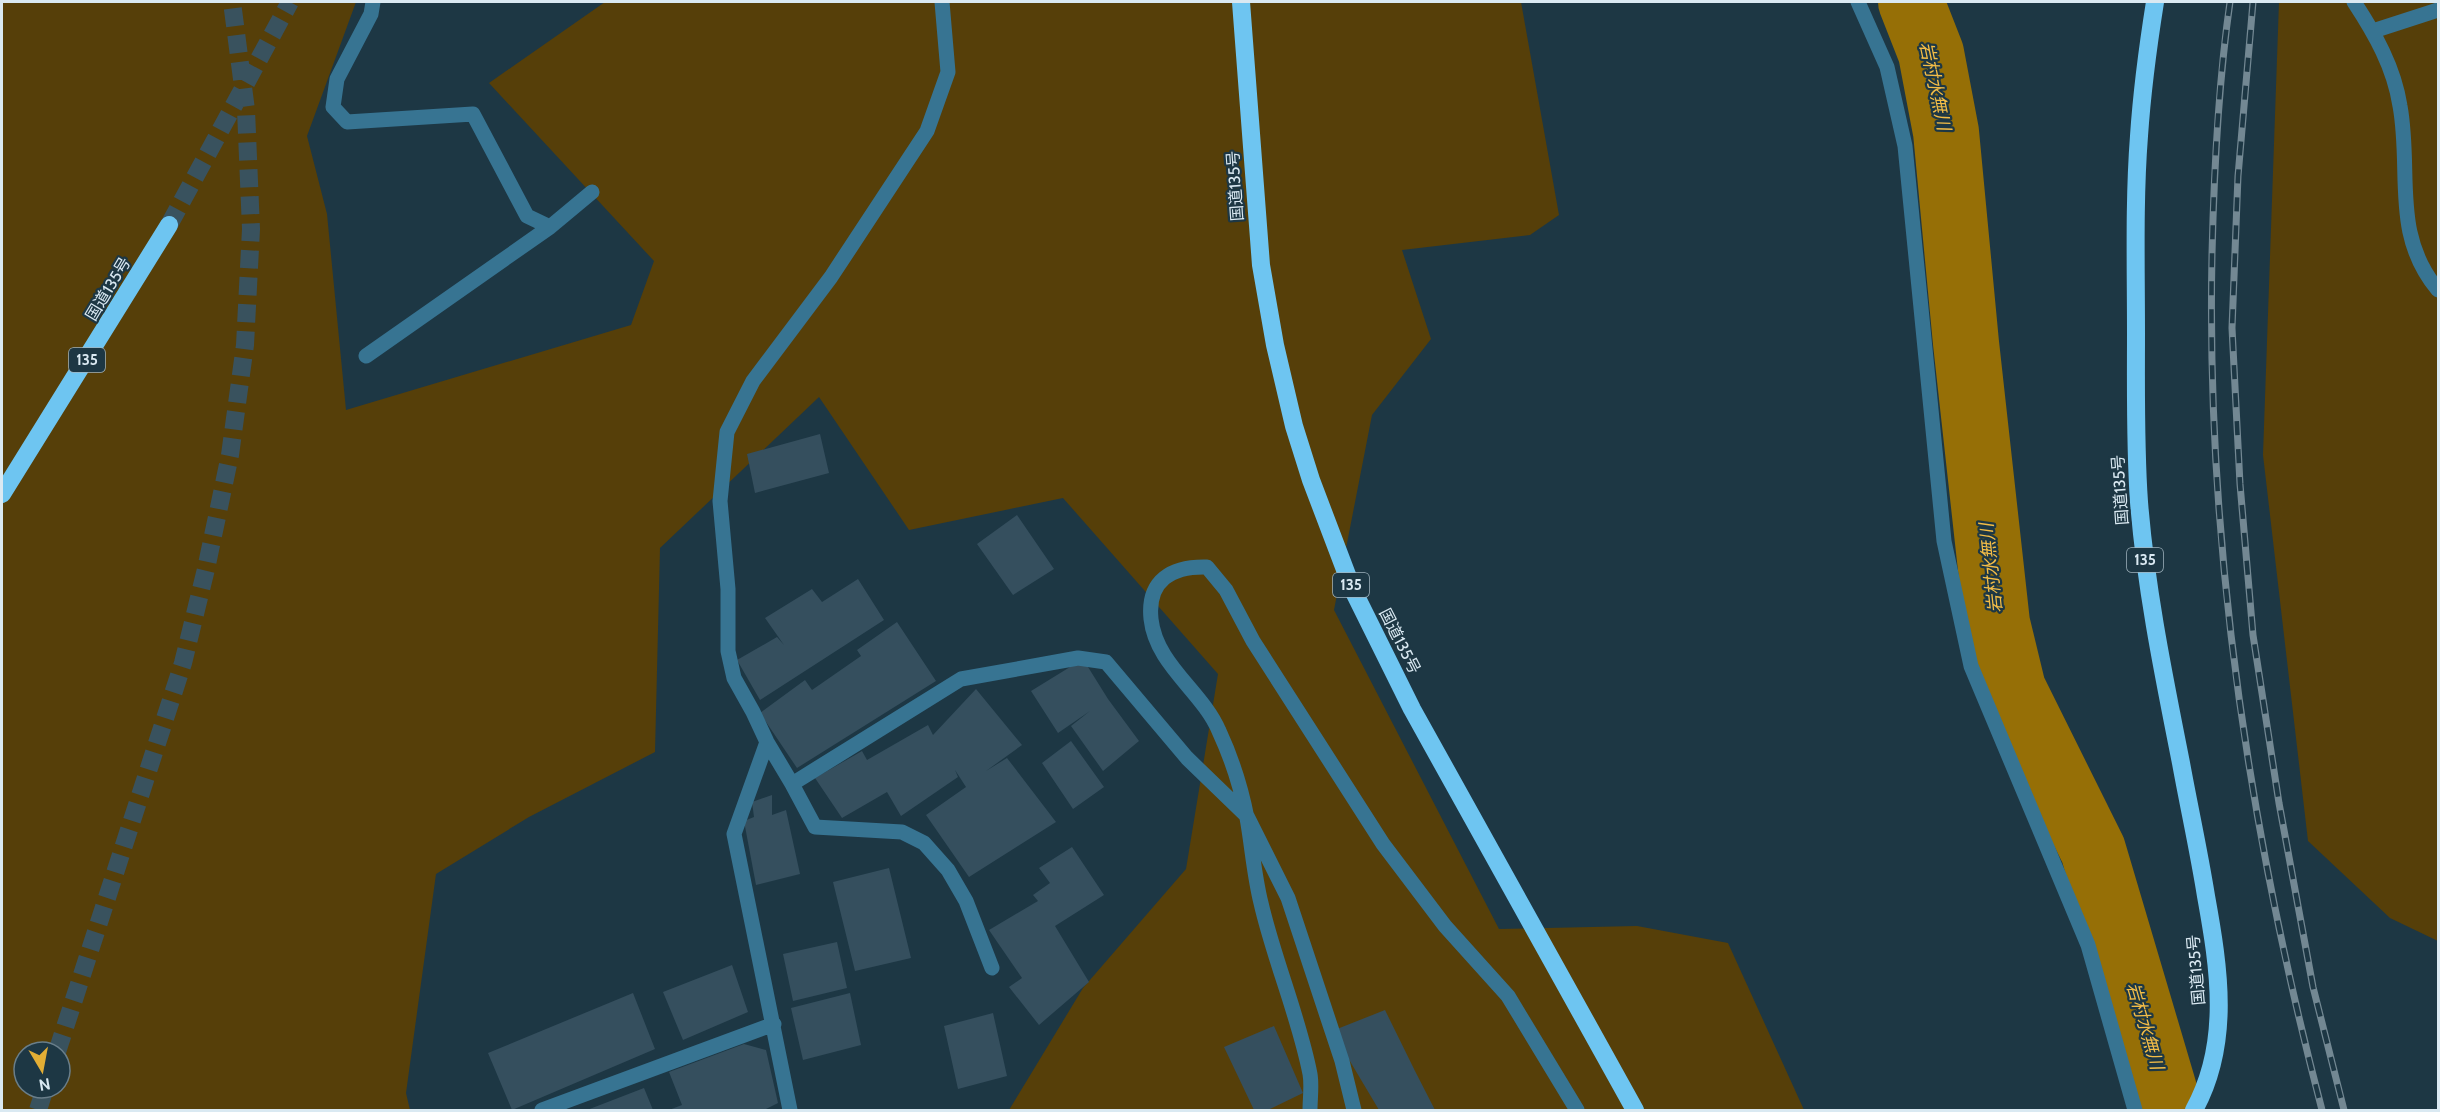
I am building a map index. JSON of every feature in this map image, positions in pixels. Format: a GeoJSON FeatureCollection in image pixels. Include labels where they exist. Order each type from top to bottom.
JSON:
{"type":"FeatureCollection","features":[{"type":"Feature","properties":{"kind":"highway","name":"国道135号"},"geometry":{"type":"LineString","coordinates":[[1241,2],[1261,265],[1280,368],[1294,426],[1311,480],[1352,588],[1412,709],[1635,1110]]}},
{"type":"Feature","properties":{"kind":"highway","name":"国道135号"},"geometry":{"type":"LineString","coordinates":[[2155,2],[2139,135],[2137,175],[2137,459],[2145,553],[2156,628],[2201,865],[2218,975],[2220,1004],[2213,1059],[2195,1109]]}},
{"type":"Feature","properties":{"kind":"highway","name":"国道135号"},"geometry":{"type":"LineString","coordinates":[[2,494],[169,225]]}},
{"type":"Feature","properties":{"kind":"street"},"geometry":{"type":"LineString","coordinates":[[373,2],[371,14],[337,79],[333,107],[347,122],[473,114],[527,216],[550,227]]}},
{"type":"Feature","properties":{"kind":"street"},"geometry":{"type":"LineString","coordinates":[[942,2],[948,72],[927,131],[831,277],[753,381],[727,432],[720,501],[728,589],[728,651],[734,678],[815,827],[902,832],[924,843],[948,870],[966,901],[992,968]]}},
{"type":"Feature","properties":{"kind":"street"},"geometry":{"type":"LineString","coordinates":[[1858,2],[1887,67],[1905,146],[1944,541],[1971,666],[2088,945],[2135,1110]]}},
{"type":"Feature","properties":{"kind":"street"},"geometry":{"type":"LineString","coordinates":[[2354,2],[2373,31],[2395,82],[2405,152],[2404,199],[2408,232],[2416,257],[2427,276],[2439,290]]}},
{"type":"Feature","properties":{"kind":"street"},"geometry":{"type":"LineString","coordinates":[[2373,31],[2439,10]]}},
{"type":"Feature","properties":{"kind":"street"},"geometry":{"type":"LineString","coordinates":[[366,356],[550,227],[591,192]]}},
{"type":"Feature","properties":{"kind":"street"},"geometry":{"type":"LineString","coordinates":[[1310,1110],[1311,1076],[1260,902],[1247,816],[1233,763],[1215,722],[1166,658],[1156,639],[1151,619],[1152,600],[1159,583],[1169,573],[1187,566],[1207,567],[1226,590],[1253,641],[1383,844],[1445,926],[1508,996],[1577,1110]]}},
{"type":"Feature","properties":{"kind":"street"},"geometry":{"type":"LineString","coordinates":[[792,784],[961,680],[1078,658],[1106,662],[1187,758],[1247,816],[1288,898],[1342,1061],[1354,1110]]}},
{"type":"Feature","properties":{"kind":"street"},"geometry":{"type":"LineString","coordinates":[[767,742],[734,834],[790,1110]]}},
{"type":"Feature","properties":{"kind":"street"},"geometry":{"type":"LineString","coordinates":[[542,1110],[774,1024]]}},
{"type":"Feature","properties":{"kind":"shaded area"},"geometry":{"type":"Polygon","coordinates":[[[2,2],[356,2],[307,136],[327,214],[346,410],[631,325],[654,261],[489,83],[605,2],[1521,2],[1559,215],[1530,235],[1402,250],[1431,339],[1372,415],[1334,610],[1499,929],[1637,926],[1728,943],[1804,1110],[1009,1110],[1083,988],[1186,869],[1218,674],[1063,498],[909,530],[819,397],[660,548],[655,752],[529,817],[436,874],[406,1093],[410,1110],[2,1110],[2,2]]]}},
{"type":"Feature","properties":{"kind":"shaded area"},"geometry":{"type":"Polygon","coordinates":[[[2279,2],[2438,2],[2438,941],[2390,918],[2308,841],[2263,455],[2279,2]]]}},
{"type":"Feature","properties":{"kind":"building"},"geometry":{"type":"Polygon","coordinates":[[[820,434],[829,473],[755,493],[747,454],[820,434]]]}},
{"type":"Feature","properties":{"kind":"building"},"geometry":{"type":"Polygon","coordinates":[[[1017,515],[1054,569],[1013,595],[977,544],[1017,515]]]}},
{"type":"Feature","properties":{"kind":"building"},"geometry":{"type":"Polygon","coordinates":[[[858,579],[884,620],[760,700],[737,660],[777,637],[784,645],[765,618],[812,589],[822,602],[858,579]]]}},
{"type":"Feature","properties":{"kind":"building"},"geometry":{"type":"Polygon","coordinates":[[[897,622],[936,681],[797,768],[760,713],[805,680],[812,690],[861,656],[857,650],[897,622]]]}},
{"type":"Feature","properties":{"kind":"building"},"geometry":{"type":"Polygon","coordinates":[[[1083,659],[1108,699],[1139,741],[1103,771],[1071,726],[1090,711],[1058,733],[1031,691],[1083,659]]]}},
{"type":"Feature","properties":{"kind":"building"},"geometry":{"type":"Polygon","coordinates":[[[976,689],[1022,745],[986,771],[1007,758],[1056,822],[969,877],[926,815],[966,787],[955,770],[958,777],[901,816],[887,792],[842,818],[815,778],[862,751],[867,760],[928,725],[933,735],[976,689]]]}},
{"type":"Feature","properties":{"kind":"building"},"geometry":{"type":"Polygon","coordinates":[[[1071,741],[1104,787],[1073,809],[1042,763],[1071,741]]]}},
{"type":"Feature","properties":{"kind":"building"},"geometry":{"type":"Polygon","coordinates":[[[772,795],[772,815],[786,810],[800,874],[756,885],[744,821],[754,817],[752,802],[772,795]]]}},
{"type":"Feature","properties":{"kind":"building"},"geometry":{"type":"Polygon","coordinates":[[[1072,847],[1104,895],[1055,926],[1089,982],[1039,1025],[1009,987],[1022,978],[989,930],[1038,901],[1033,895],[1050,883],[1039,868],[1072,847]]]}},
{"type":"Feature","properties":{"kind":"building"},"geometry":{"type":"Polygon","coordinates":[[[889,868],[911,958],[855,971],[833,882],[889,868]]]}},
{"type":"Feature","properties":{"kind":"building"},"geometry":{"type":"Polygon","coordinates":[[[837,942],[847,988],[793,1001],[783,954],[837,942]]]}},
{"type":"Feature","properties":{"kind":"building"},"geometry":{"type":"Polygon","coordinates":[[[732,965],[748,1012],[683,1040],[663,992],[732,965]]]}},
{"type":"Feature","properties":{"kind":"building"},"geometry":{"type":"Polygon","coordinates":[[[633,993],[655,1049],[512,1110],[488,1053],[633,993]]]}},
{"type":"Feature","properties":{"kind":"building"},"geometry":{"type":"Polygon","coordinates":[[[850,993],[861,1045],[803,1060],[791,1008],[850,993]]]}},
{"type":"Feature","properties":{"kind":"building"},"geometry":{"type":"Polygon","coordinates":[[[1385,1010],[1435,1110],[1379,1110],[1332,1031],[1385,1010]]]}},
{"type":"Feature","properties":{"kind":"building"},"geometry":{"type":"Polygon","coordinates":[[[993,1013],[1007,1076],[958,1089],[944,1026],[993,1013]]]}},
{"type":"Feature","properties":{"kind":"building"},"geometry":{"type":"Polygon","coordinates":[[[1274,1026],[1303,1093],[1268,1110],[1254,1110],[1224,1047],[1274,1026]]]}},
{"type":"Feature","properties":{"kind":"building"},"geometry":{"type":"Polygon","coordinates":[[[744,1044],[766,1050],[778,1103],[764,1110],[669,1110],[682,1105],[669,1072],[744,1044]]]}},
{"type":"Feature","properties":{"kind":"building"},"geometry":{"type":"Polygon","coordinates":[[[644,1088],[653,1110],[587,1110],[644,1088]]]}},
{"type":"Feature","properties":{"kind":"waterway","name":"岩村水無川"},"geometry":{"type":"LineString","coordinates":[[1911,2],[1931,53],[1946,132],[1966,343],[1997,623],[2013,689],[2093,850],[2170,1110]]}},
{"type":"Feature","properties":{"kind":"tunnel"},"geometry":{"type":"LineString","coordinates":[[61,1040],[183,663],[230,455],[245,345],[251,229],[246,110],[232,2]]}},
{"type":"Feature","properties":{"kind":"tunnel"},"geometry":{"type":"LineString","coordinates":[[169,225],[290,2]]}},
{"type":"Feature","properties":{"kind":"tunnel"},"geometry":{"type":"LineString","coordinates":[[38,1110],[41,1100]]}},
{"type":"Feature","properties":{"kind":"railway"},"geometry":{"type":"LineString","coordinates":[[2230,2],[2217,128],[2212,254],[2212,362],[2216,470],[2237,686],[2254,793],[2273,899],[2322,1110]]}},
{"type":"Feature","properties":{"kind":"railway"},"geometry":{"type":"LineString","coordinates":[[2253,2],[2238,176],[2232,328],[2240,484],[2253,635],[2279,803],[2313,987],[2344,1110]]}}]}
